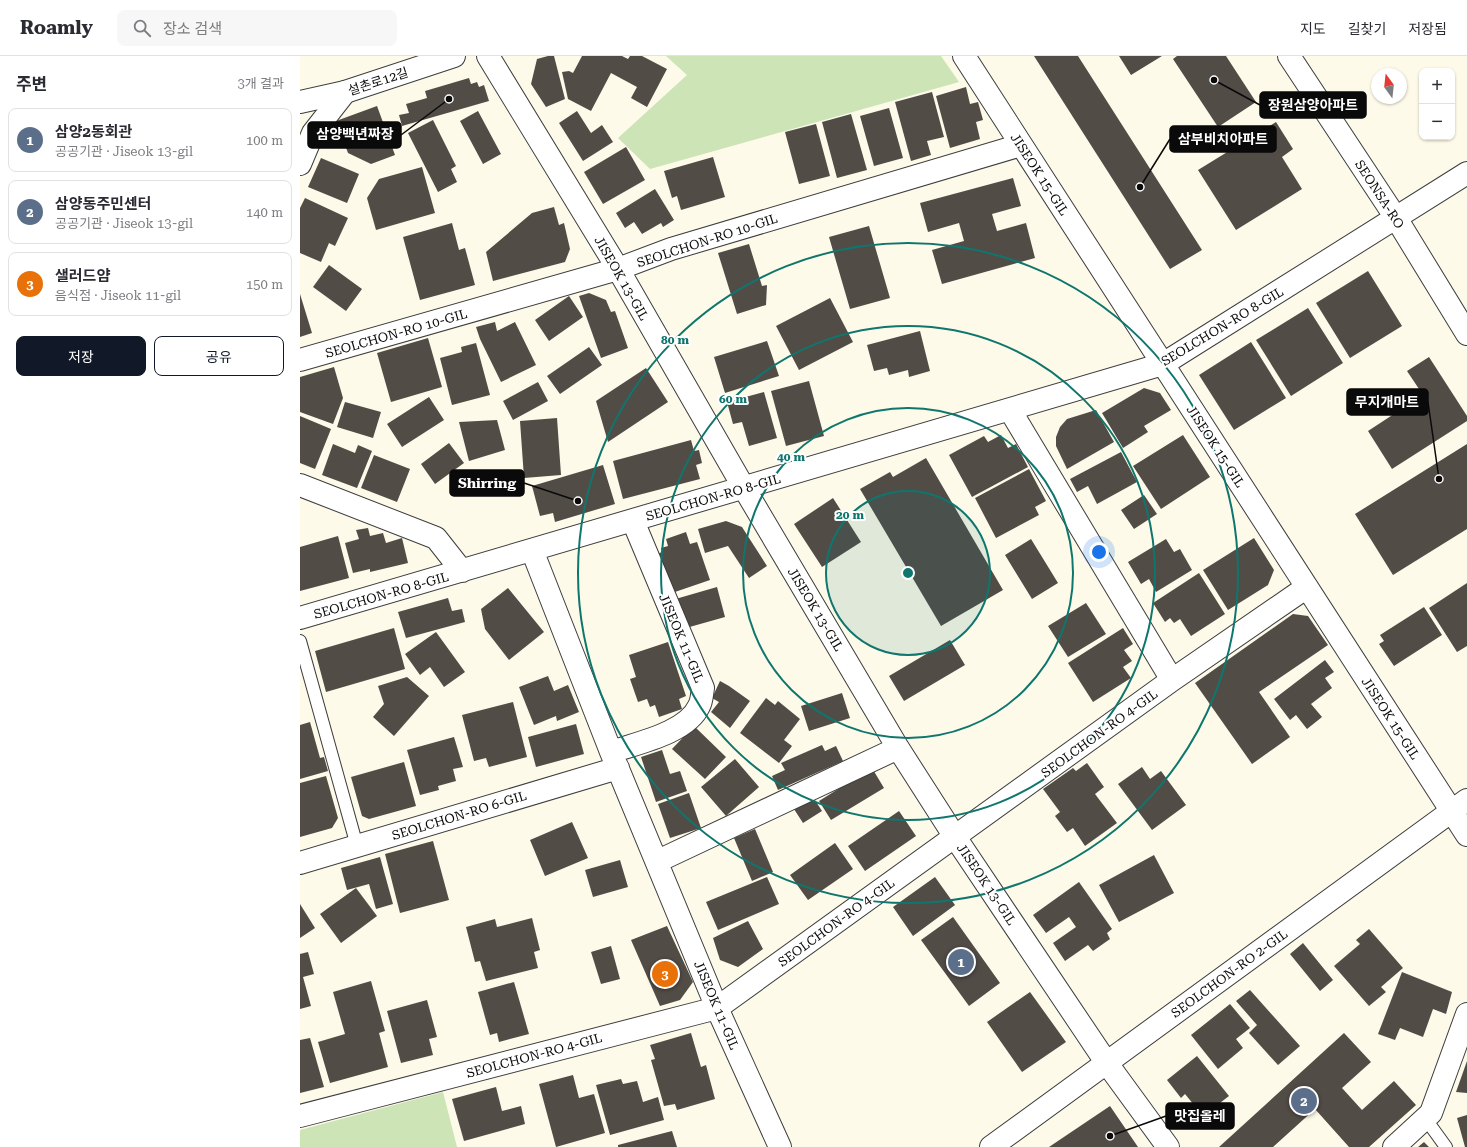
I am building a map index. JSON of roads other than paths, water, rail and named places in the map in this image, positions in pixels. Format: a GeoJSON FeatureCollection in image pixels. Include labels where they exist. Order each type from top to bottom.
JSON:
{"type":"FeatureCollection","features":[{"type":"Feature","properties":{"kind":"street","name":"설촌로12길"},"geometry":{"type":"LineString","coordinates":[[300,102],[345,92],[454,56]]}},
{"type":"Feature","properties":{"kind":"street","name":"JISEOK 13-GIL"},"geometry":{"type":"LineString","coordinates":[[488,56],[618,269],[744,488],[898,748],[955,837],[1106,1062],[1168,1147]]}},
{"type":"Feature","properties":{"kind":"street","name":"JISEOK 15-GIL"},"geometry":{"type":"LineString","coordinates":[[964,56],[1307,587],[1459,806],[1467,835]]}},
{"type":"Feature","properties":{"kind":"street","name":"SEONSA-RO"},"geometry":{"type":"LineString","coordinates":[[1289,56],[1396,218],[1467,334]]}},
{"type":"Feature","properties":{"kind":"street"},"geometry":{"type":"LineString","coordinates":[[300,164],[313,133],[345,92]]}},
{"type":"Feature","properties":{"kind":"street","name":"SEOLCHON-RO 10-GIL"},"geometry":{"type":"LineString","coordinates":[[300,360],[618,269],[671,249],[1021,145]]}},
{"type":"Feature","properties":{"kind":"street","name":"SEOLCHON-RO 8-GIL"},"geometry":{"type":"LineString","coordinates":[[300,618],[1163,364],[1467,173]]}},
{"type":"Feature","properties":{"kind":"street"},"geometry":{"type":"LineString","coordinates":[[1010,410],[1172,680]]}},
{"type":"Feature","properties":{"kind":"street","name":"SEOLCHON-RO 8-GIL"},"geometry":{"type":"LineString","coordinates":[[300,485],[436,538],[462,571]]}},
{"type":"Feature","properties":{"kind":"street","name":"JISEOK 11-GIL"},"geometry":{"type":"LineString","coordinates":[[614,760],[689,721],[700,706],[703,688],[633,521]]}},
{"type":"Feature","properties":{"kind":"street","name":"JISEOK 11-GIL"},"geometry":{"type":"LineString","coordinates":[[532,550],[614,760],[658,861],[717,1008],[780,1147]]}},
{"type":"Feature","properties":{"kind":"street","name":"SEOLCHON-RO 4-GIL"},"geometry":{"type":"LineString","coordinates":[[300,1116],[717,1008],[1172,680],[1307,587]]}},
{"type":"Feature","properties":{"kind":"street"},"geometry":{"type":"LineString","coordinates":[[658,861],[898,748]]}},
{"type":"Feature","properties":{"kind":"street","name":"SEOLCHON-RO 6-GIL"},"geometry":{"type":"LineString","coordinates":[[300,863],[356,846],[614,760]]}},
{"type":"Feature","properties":{"kind":"street","name":"SEOLCHON-RO 2-GIL"},"geometry":{"type":"LineString","coordinates":[[991,1147],[1459,806]]}},
{"type":"Feature","properties":{"kind":"street"},"geometry":{"type":"LineString","coordinates":[[1394,1147],[1431,1113],[1467,1014]]}},
{"type":"Feature","properties":{"kind":"lane"},"geometry":{"type":"LineString","coordinates":[[300,641],[356,846]]}},
{"type":"Feature","properties":{"kind":"lane"},"geometry":{"type":"LineString","coordinates":[[1425,1118],[1446,1147]]}},
{"type":"Feature","properties":{"kind":"place","name":"장원삼양아파트"},"geometry":{"type":"Point","coordinates":[1214,80]}},
{"type":"Feature","properties":{"kind":"place","name":"삼양백년짜장"},"geometry":{"type":"Point","coordinates":[449,99]}},
{"type":"Feature","properties":{"kind":"place","name":"삼부비치아파트"},"geometry":{"type":"Point","coordinates":[1140,187]}},
{"type":"Feature","properties":{"kind":"place","name":"무지개마트"},"geometry":{"type":"Point","coordinates":[1439,479]}},
{"type":"Feature","properties":{"kind":"place","name":"Shirring"},"geometry":{"type":"Point","coordinates":[578,501]}},
{"type":"Feature","properties":{"kind":"place","name":"삼양2동회관"},"geometry":{"type":"Point","coordinates":[961,962]}},
{"type":"Feature","properties":{"kind":"place","name":"샐러드얌"},"geometry":{"type":"Point","coordinates":[665,974]}},
{"type":"Feature","properties":{"kind":"place","name":"삼양동주민센터"},"geometry":{"type":"Point","coordinates":[1304,1101]}},
{"type":"Feature","properties":{"kind":"place","name":"맛집올레"},"geometry":{"type":"Point","coordinates":[1110,1136]}}]}
